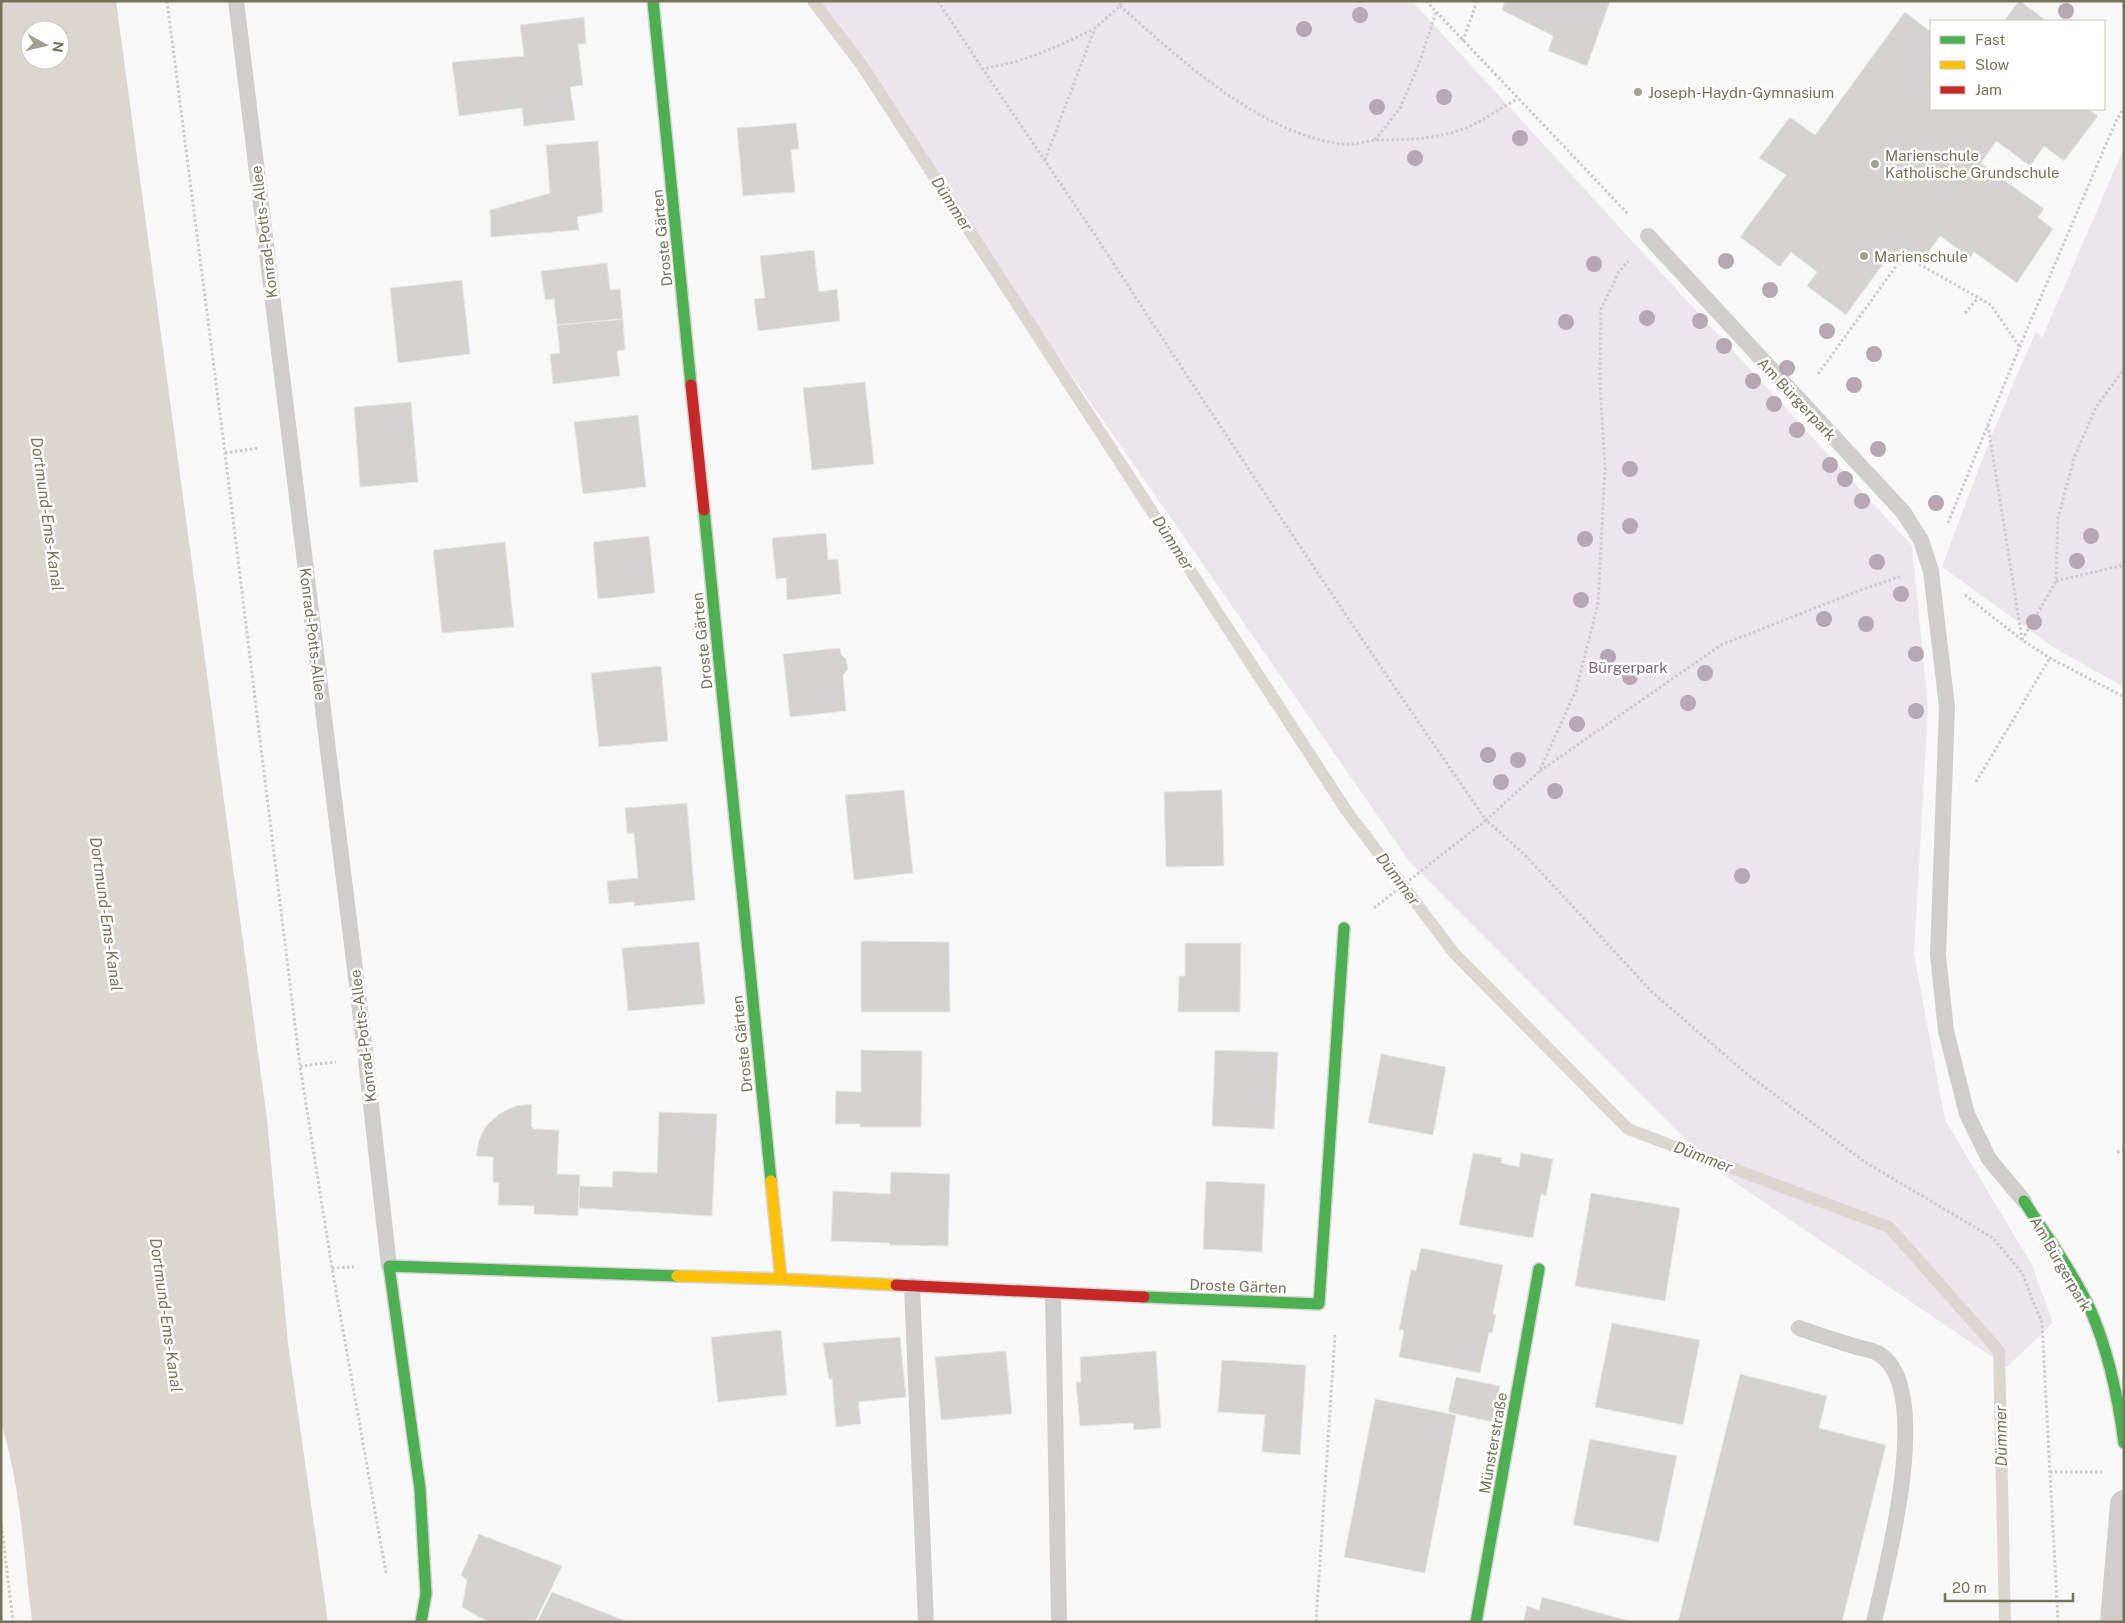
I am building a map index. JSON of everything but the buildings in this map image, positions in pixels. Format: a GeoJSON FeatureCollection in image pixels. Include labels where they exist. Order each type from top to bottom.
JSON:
{"type":"FeatureCollection","features":[{"type":"Feature","properties":{"kind":"street","name":"Droste Gärten"},"geometry":{"type":"LineString","coordinates":[[653,1],[781,1279]]}},
{"type":"Feature","properties":{"kind":"street"},"geometry":{"type":"LineString","coordinates":[[1319,1304],[1344,928]]}},
{"type":"Feature","properties":{"kind":"street","name":"Am Bürgerpark"},"geometry":{"type":"LineString","coordinates":[[2024,1201],[2081,1292],[2105,1348],[2120,1407],[2124,1443]]}},
{"type":"Feature","properties":{"kind":"street","name":"Droste Gärten"},"geometry":{"type":"LineString","coordinates":[[390,1266],[781,1279],[1053,1294],[1319,1304]]}},
{"type":"Feature","properties":{"kind":"street"},"geometry":{"type":"LineString","coordinates":[[390,1266],[420,1489],[426,1594],[421,1622]]}},
{"type":"Feature","properties":{"kind":"street","name":"Münsterstraße"},"geometry":{"type":"LineString","coordinates":[[1476,1622],[1539,1269]]}},
{"type":"Feature","properties":{"kind":"street"},"geometry":{"type":"LineString","coordinates":[[2114,1622],[2124,1504]]}},
{"type":"Feature","properties":{"kind":"lane","name":"Konrad-Potts-Allee"},"geometry":{"type":"LineString","coordinates":[[236,1],[390,1266]]}},
{"type":"Feature","properties":{"kind":"lane","name":"Am Bürgerpark"},"geometry":{"type":"LineString","coordinates":[[1648,236],[1904,513],[1921,540],[1931,571],[1947,707],[1938,955],[1946,1031],[1967,1114],[1989,1159],[2024,1201]]}},
{"type":"Feature","properties":{"kind":"lane"},"geometry":{"type":"LineString","coordinates":[[912,1286],[926,1622]]}},
{"type":"Feature","properties":{"kind":"lane"},"geometry":{"type":"LineString","coordinates":[[1053,1294],[1059,1622]]}},
{"type":"Feature","properties":{"kind":"lane"},"geometry":{"type":"LineString","coordinates":[[1799,1328],[1880,1354],[1898,1374],[1904,1404],[1906,1454],[1895,1527],[1874,1622]]}},
{"type":"Feature","properties":{"kind":"path"},"geometry":{"type":"LineString","coordinates":[[167,1],[300,1066],[332,1268],[388,1582]]}},
{"type":"Feature","properties":{"kind":"path"},"geometry":{"type":"LineString","coordinates":[[938,1],[981,69],[1045,160],[1372,657],[1486,820],[1526,856],[1652,992],[1747,1074],[1865,1162],[1993,1238],[2022,1274],[2042,1323],[2058,1622]]}},
{"type":"Feature","properties":{"kind":"path"},"geometry":{"type":"LineString","coordinates":[[981,69],[1005,65],[1038,55],[1095,28],[1120,6],[1121,1]]}},
{"type":"Feature","properties":{"kind":"path"},"geometry":{"type":"LineString","coordinates":[[1426,1],[1648,236],[1619,272],[1601,309],[1600,382],[1605,470],[1598,604],[1576,690],[1539,772]]}},
{"type":"Feature","properties":{"kind":"path"},"geometry":{"type":"LineString","coordinates":[[1463,41],[1477,1]]}},
{"type":"Feature","properties":{"kind":"path"},"geometry":{"type":"LineString","coordinates":[[1120,6],[1184,63],[1255,112],[1302,135],[1343,145],[1375,140],[1416,140],[1462,130],[1517,99]]}},
{"type":"Feature","properties":{"kind":"path"},"geometry":{"type":"LineString","coordinates":[[1375,140],[1400,108],[1419,64],[1436,12]]}},
{"type":"Feature","properties":{"kind":"path"},"geometry":{"type":"LineString","coordinates":[[1045,160],[1095,28]]}},
{"type":"Feature","properties":{"kind":"path"},"geometry":{"type":"LineString","coordinates":[[1931,571],[1944,531],[1987,424],[2116,121],[2124,108]]}},
{"type":"Feature","properties":{"kind":"path"},"geometry":{"type":"LineString","coordinates":[[1919,264],[1991,305],[2020,346]]}},
{"type":"Feature","properties":{"kind":"path"},"geometry":{"type":"LineString","coordinates":[[1799,400],[1897,265]]}},
{"type":"Feature","properties":{"kind":"path"},"geometry":{"type":"LineString","coordinates":[[1965,313],[1978,298]]}},
{"type":"Feature","properties":{"kind":"path"},"geometry":{"type":"LineString","coordinates":[[2022,640],[2056,582],[2058,518],[2074,458],[2096,407],[2124,369]]}},
{"type":"Feature","properties":{"kind":"path"},"geometry":{"type":"LineString","coordinates":[[1987,424],[2022,640]]}},
{"type":"Feature","properties":{"kind":"path"},"geometry":{"type":"LineString","coordinates":[[2056,582],[2124,565]]}},
{"type":"Feature","properties":{"kind":"path"},"geometry":{"type":"LineString","coordinates":[[1366,914],[1486,820],[1539,772],[1720,645],[1860,590],[1901,576],[1931,571],[2022,640],[2050,658],[2124,697]]}},
{"type":"Feature","properties":{"kind":"path"},"geometry":{"type":"LineString","coordinates":[[1971,791],[2050,658]]}},
{"type":"Feature","properties":{"kind":"path"},"geometry":{"type":"LineString","coordinates":[[2116,1152],[2124,1151]]}},
{"type":"Feature","properties":{"kind":"path"},"geometry":{"type":"LineString","coordinates":[[1316,1622],[1335,1333],[1319,1304]]}},
{"type":"Feature","properties":{"kind":"path"},"geometry":{"type":"LineString","coordinates":[[2050,1472],[2105,1472]]}},
{"type":"Feature","properties":{"kind":"path"},"geometry":{"type":"LineString","coordinates":[[1,1521],[14,1622]]}},
{"type":"Feature","properties":{"kind":"green space","name":"Bürgerpark"},"geometry":{"type":"Polygon","coordinates":[[[817,1],[1412,1],[1912,546],[1928,707],[1914,954],[1945,1120],[2032,1265],[2053,1323],[2007,1367],[1715,1169],[1409,861],[882,102],[817,1]]]}},
{"type":"Feature","properties":{"kind":"green space"},"geometry":{"type":"Polygon","coordinates":[[[2124,148],[2124,687],[2056,649],[1942,567],[2023,360],[2036,331],[2042,338],[2124,148]]]}},
{"type":"Feature","properties":{"kind":"water","name":"Dortmund-Ems-Kanal"},"geometry":{"type":"Polygon","coordinates":[[[1,1],[116,1],[267,1119],[288,1343],[328,1622],[32,1622],[24,1547],[8,1447],[1,1423],[1,1]]]}},
{"type":"Feature","properties":{"kind":"waterway","name":"Dümmer"},"geometry":{"type":"LineString","coordinates":[[813,1],[861,64],[1346,810],[1454,953],[1628,1129],[1889,1227],[1999,1351],[2005,1622]]}},
{"type":"Feature","properties":{"kind":"traffic: fast"},"geometry":{"type":"LineString","coordinates":[[653,1],[691,385]]}},
{"type":"Feature","properties":{"kind":"traffic: fast"},"geometry":{"type":"LineString","coordinates":[[704,510],[771,1181]]}},
{"type":"Feature","properties":{"kind":"traffic: fast"},"geometry":{"type":"LineString","coordinates":[[1144,1297],[1319,1304],[1344,928]]}},
{"type":"Feature","properties":{"kind":"traffic: fast"},"geometry":{"type":"LineString","coordinates":[[2024,1201],[2083,1295],[2097,1325],[2112,1375],[2124,1443]]}},
{"type":"Feature","properties":{"kind":"traffic: fast"},"geometry":{"type":"LineString","coordinates":[[421,1622],[426,1594],[420,1489],[389,1266],[677,1276]]}},
{"type":"Feature","properties":{"kind":"traffic: fast"},"geometry":{"type":"LineString","coordinates":[[1476,1622],[1539,1269]]}},
{"type":"Feature","properties":{"kind":"traffic: slow"},"geometry":{"type":"LineString","coordinates":[[771,1181],[781,1279],[896,1285]]}},
{"type":"Feature","properties":{"kind":"traffic: slow"},"geometry":{"type":"LineString","coordinates":[[677,1276],[781,1279]]}},
{"type":"Feature","properties":{"kind":"traffic: jam"},"geometry":{"type":"LineString","coordinates":[[691,385],[704,510]]}},
{"type":"Feature","properties":{"kind":"traffic: jam"},"geometry":{"type":"LineString","coordinates":[[896,1285],[1144,1297]]}},
{"type":"Feature","properties":{"kind":"place","name":"Joseph-Haydn-Gymnasium"},"geometry":{"type":"Point","coordinates":[1638,92]}},
{"type":"Feature","properties":{"kind":"place","name":"Marienschule Katholische Grundschule"},"geometry":{"type":"Point","coordinates":[1875,164]}},
{"type":"Feature","properties":{"kind":"place","name":"Marienschule"},"geometry":{"type":"Point","coordinates":[1864,256]}}]}
